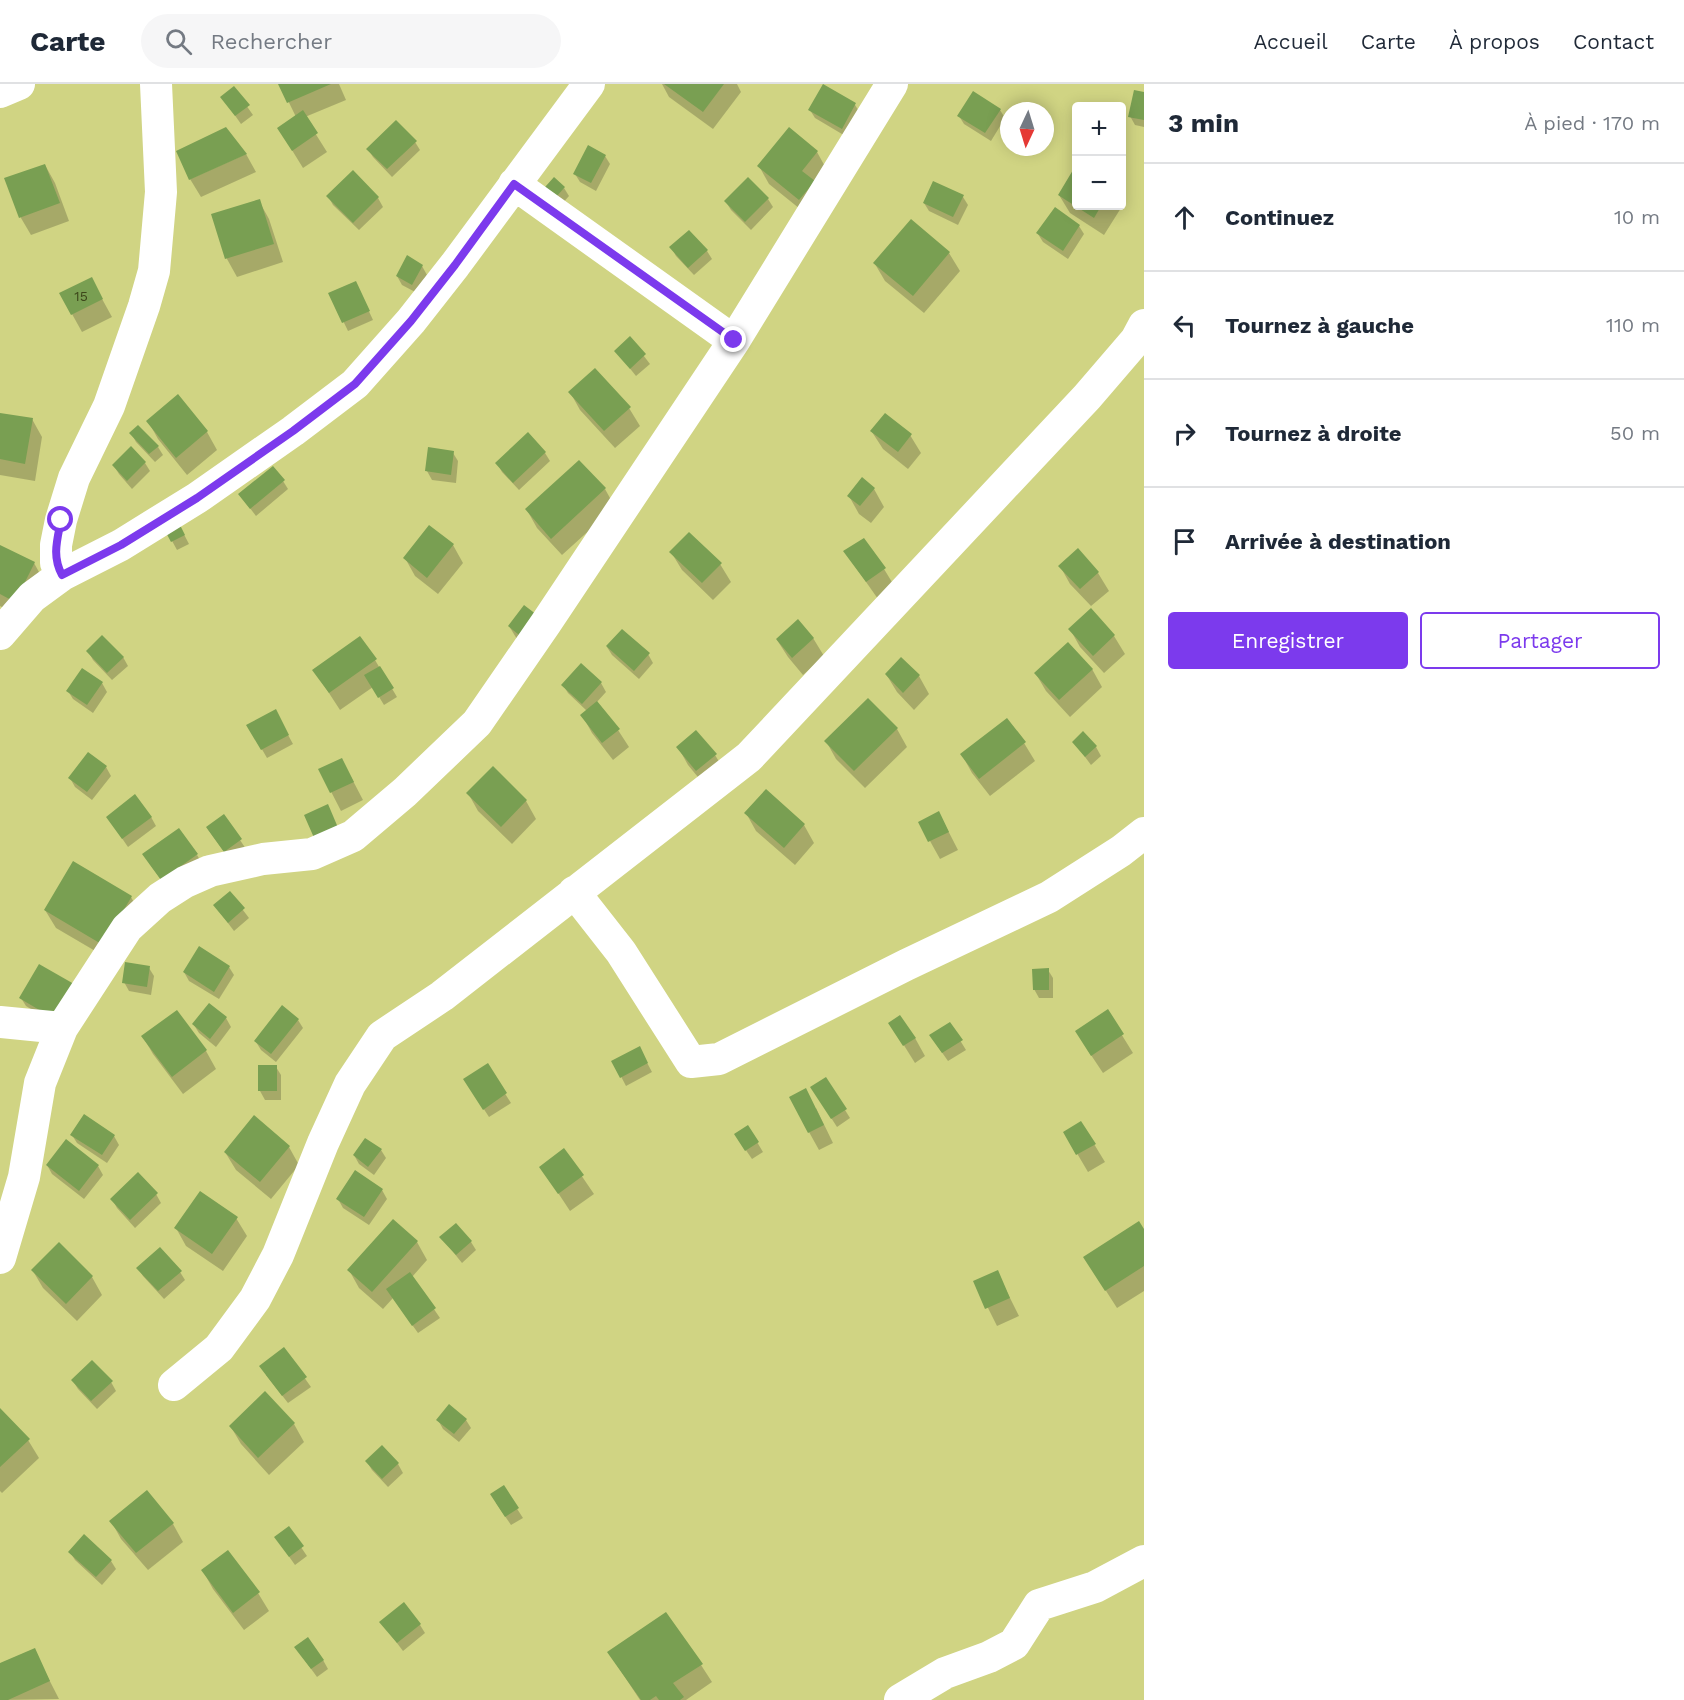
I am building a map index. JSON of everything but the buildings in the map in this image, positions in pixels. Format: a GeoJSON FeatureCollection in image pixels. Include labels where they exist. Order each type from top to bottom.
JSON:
{"type":"FeatureCollection","features":[{"type":"Feature","properties":{"kind":"street"},"geometry":{"type":"LineString","coordinates":[[0,92],[19,84]]}},
{"type":"Feature","properties":{"kind":"street"},"geometry":{"type":"LineString","coordinates":[[62,575],[56,563],[56,545],[61,520],[74,478],[110,406],[154,272],[161,192],[156,84]]}},
{"type":"Feature","properties":{"kind":"street"},"geometry":{"type":"LineString","coordinates":[[0,634],[32,597],[62,575],[121,545],[197,498],[293,431],[355,384],[411,321],[448,274],[589,84]]}},
{"type":"Feature","properties":{"kind":"street"},"geometry":{"type":"LineString","coordinates":[[0,1258],[24,1177],[40,1083],[62,1028],[127,928],[160,898],[185,882],[210,871],[263,859],[312,854],[353,836],[405,792],[477,723],[734,340],[892,84]]}},
{"type":"Feature","properties":{"kind":"street"},"geometry":{"type":"LineString","coordinates":[[514,184],[734,340]]}},
{"type":"Feature","properties":{"kind":"street"},"geometry":{"type":"LineString","coordinates":[[174,1385],[219,1348],[255,1299],[278,1254],[323,1143],[350,1084],[382,1036],[442,996],[749,757],[1087,397],[1136,340],[1144,325]]}},
{"type":"Feature","properties":{"kind":"street"},"geometry":{"type":"LineString","coordinates":[[574,892],[621,952],[691,1062],[719,1059],[906,964],[1049,897],[1121,851],[1144,833]]}},
{"type":"Feature","properties":{"kind":"street"},"geometry":{"type":"LineString","coordinates":[[0,1022],[62,1028]]}},
{"type":"Feature","properties":{"kind":"street"},"geometry":{"type":"LineString","coordinates":[[900,1700],[945,1673],[988,1657],[1014,1644],[1039,1605],[1095,1587],[1144,1561]]}},
{"type":"Feature","properties":{"kind":"route"},"geometry":{"type":"LineString","coordinates":[[61,520],[56,545],[56,563],[62,575],[121,545],[197,498],[293,431],[355,384],[411,321],[514,184],[734,340]]}}]}
